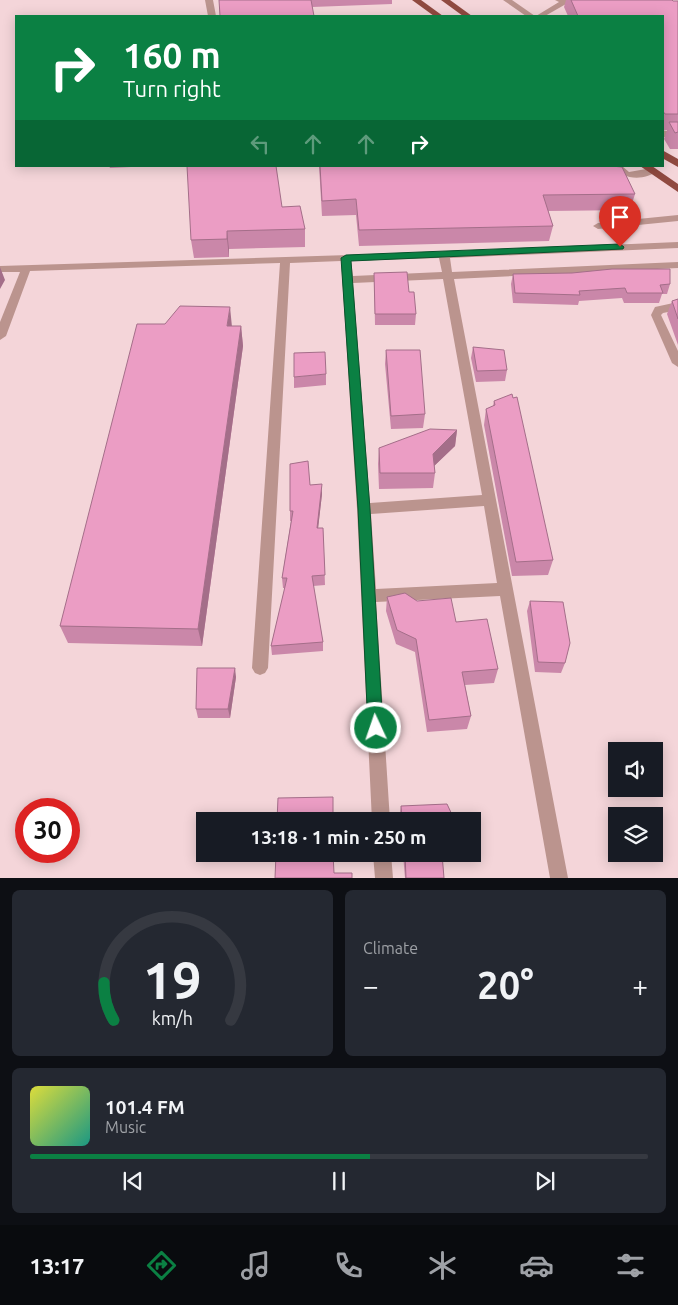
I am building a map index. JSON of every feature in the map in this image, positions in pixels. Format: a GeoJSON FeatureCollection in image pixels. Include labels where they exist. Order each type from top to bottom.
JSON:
{"type":"FeatureCollection","features":[{"type":"Feature","properties":{"kind":"highway"},"geometry":{"type":"LineString","coordinates":[[416,0],[438,15]]}},
{"type":"Feature","properties":{"kind":"highway"},"geometry":{"type":"LineString","coordinates":[[445,0],[467,15]]}},
{"type":"Feature","properties":{"kind":"highway"},"geometry":{"type":"LineString","coordinates":[[664,154],[678,164]]}},
{"type":"Feature","properties":{"kind":"highway"},"geometry":{"type":"LineString","coordinates":[[649,169],[678,189]]}},
{"type":"Feature","properties":{"kind":"street"},"geometry":{"type":"LineString","coordinates":[[209,0],[212,15]]}},
{"type":"Feature","properties":{"kind":"street"},"geometry":{"type":"LineString","coordinates":[[507,0],[530,15]]}},
{"type":"Feature","properties":{"kind":"street"},"geometry":{"type":"LineString","coordinates":[[541,15],[562,1],[586,5]]}},
{"type":"Feature","properties":{"kind":"street"},"geometry":{"type":"LineString","coordinates":[[664,134],[678,134]]}},
{"type":"Feature","properties":{"kind":"street"},"geometry":{"type":"LineString","coordinates":[[618,167],[622,173],[628,175],[649,169]]}},
{"type":"Feature","properties":{"kind":"street"},"geometry":{"type":"LineString","coordinates":[[598,226],[678,218]]}},
{"type":"Feature","properties":{"kind":"street"},"geometry":{"type":"LineString","coordinates":[[0,269],[444,255],[678,245]]}},
{"type":"Feature","properties":{"kind":"street"},"geometry":{"type":"LineString","coordinates":[[444,255],[559,878]]}},
{"type":"Feature","properties":{"kind":"street"},"geometry":{"type":"LineString","coordinates":[[346,258],[364,509],[381,812]]}},
{"type":"Feature","properties":{"kind":"street"},"geometry":{"type":"LineString","coordinates":[[260,668],[285,260]]}},
{"type":"Feature","properties":{"kind":"street"},"geometry":{"type":"LineString","coordinates":[[347,280],[678,265]]}},
{"type":"Feature","properties":{"kind":"street"},"geometry":{"type":"LineString","coordinates":[[0,336],[26,269]]}},
{"type":"Feature","properties":{"kind":"street"},"geometry":{"type":"LineString","coordinates":[[678,306],[659,310],[656,315],[678,363]]}},
{"type":"Feature","properties":{"kind":"street"},"geometry":{"type":"LineString","coordinates":[[364,509],[488,500]]}},
{"type":"Feature","properties":{"kind":"street"},"geometry":{"type":"LineString","coordinates":[[369,596],[507,589]]}},
{"type":"Feature","properties":{"kind":"street"},"geometry":{"type":"LineString","coordinates":[[383,862],[384,878]]}},
{"type":"Feature","properties":{"kind":"building"},"geometry":{"type":"Polygon","coordinates":[[[219,0],[311,0],[314,15],[220,15],[219,0]]]}},
{"type":"Feature","properties":{"kind":"building"},"geometry":{"type":"Polygon","coordinates":[[[571,0],[678,1],[678,114],[664,113],[664,15],[578,15],[571,0]]]}},
{"type":"Feature","properties":{"kind":"building"},"geometry":{"type":"Polygon","coordinates":[[[669,122],[678,122],[678,132],[675,133],[669,122]]]}},
{"type":"Feature","properties":{"kind":"building"},"geometry":{"type":"Polygon","coordinates":[[[187,167],[276,167],[282,207],[300,206],[305,229],[227,231],[227,239],[191,240],[187,167]]]}},
{"type":"Feature","properties":{"kind":"building"},"geometry":{"type":"Polygon","coordinates":[[[320,167],[622,167],[635,194],[543,195],[553,226],[359,230],[356,199],[322,201],[320,167]]]}},
{"type":"Feature","properties":{"kind":"building"},"geometry":{"type":"Polygon","coordinates":[[[612,269],[670,269],[670,284],[660,285],[663,293],[627,293],[625,288],[579,291],[580,295],[515,293],[513,274],[572,273],[612,269]]]}},
{"type":"Feature","properties":{"kind":"building"},"geometry":{"type":"Polygon","coordinates":[[[407,272],[409,292],[414,292],[416,314],[375,314],[374,273],[407,272]]]}},
{"type":"Feature","properties":{"kind":"building"},"geometry":{"type":"Polygon","coordinates":[[[678,299],[678,319],[672,301],[678,299]]]}},
{"type":"Feature","properties":{"kind":"building"},"geometry":{"type":"Polygon","coordinates":[[[180,306],[230,307],[227,326],[241,326],[198,629],[60,626],[137,324],[165,324],[180,306]]]}},
{"type":"Feature","properties":{"kind":"building"},"geometry":{"type":"Polygon","coordinates":[[[473,347],[504,350],[507,370],[477,371],[473,347]]]}},
{"type":"Feature","properties":{"kind":"building"},"geometry":{"type":"Polygon","coordinates":[[[386,350],[420,350],[425,414],[391,416],[386,350]]]}},
{"type":"Feature","properties":{"kind":"building"},"geometry":{"type":"Polygon","coordinates":[[[325,352],[326,374],[294,377],[294,353],[325,352]]]}},
{"type":"Feature","properties":{"kind":"building"},"geometry":{"type":"Polygon","coordinates":[[[512,394],[513,398],[517,397],[553,560],[516,562],[486,409],[495,405],[494,401],[512,394]]]}},
{"type":"Feature","properties":{"kind":"building"},"geometry":{"type":"Polygon","coordinates":[[[430,429],[457,430],[433,454],[435,473],[380,473],[379,448],[430,429]]]}},
{"type":"Feature","properties":{"kind":"building"},"geometry":{"type":"Polygon","coordinates":[[[308,461],[310,485],[322,484],[317,528],[323,528],[325,575],[312,576],[323,642],[271,646],[287,578],[282,578],[293,511],[290,511],[290,464],[308,461]]]}},
{"type":"Feature","properties":{"kind":"building"},"geometry":{"type":"Polygon","coordinates":[[[405,593],[417,601],[451,598],[456,622],[487,619],[498,669],[462,672],[471,716],[429,720],[416,639],[397,630],[387,597],[405,593]]]}},
{"type":"Feature","properties":{"kind":"building"},"geometry":{"type":"Polygon","coordinates":[[[530,601],[563,602],[570,643],[565,663],[538,662],[530,601]]]}},
{"type":"Feature","properties":{"kind":"building"},"geometry":{"type":"Polygon","coordinates":[[[197,668],[235,668],[228,709],[196,709],[197,668]]]}},
{"type":"Feature","properties":{"kind":"building"},"geometry":{"type":"Polygon","coordinates":[[[333,797],[333,812],[277,812],[278,798],[333,797]]]}},
{"type":"Feature","properties":{"kind":"building"},"geometry":{"type":"Polygon","coordinates":[[[447,804],[451,812],[401,812],[401,806],[447,804]]]}},
{"type":"Feature","properties":{"kind":"building"},"geometry":{"type":"Polygon","coordinates":[[[276,862],[333,862],[334,873],[352,873],[352,878],[275,878],[276,862]]]}},
{"type":"Feature","properties":{"kind":"building"},"geometry":{"type":"Polygon","coordinates":[[[405,862],[443,862],[444,878],[406,878],[405,862]]]}},
{"type":"Feature","properties":{"kind":"route"},"geometry":{"type":"LineString","coordinates":[[376,728],[364,509],[346,258],[620,247]]}}]}
